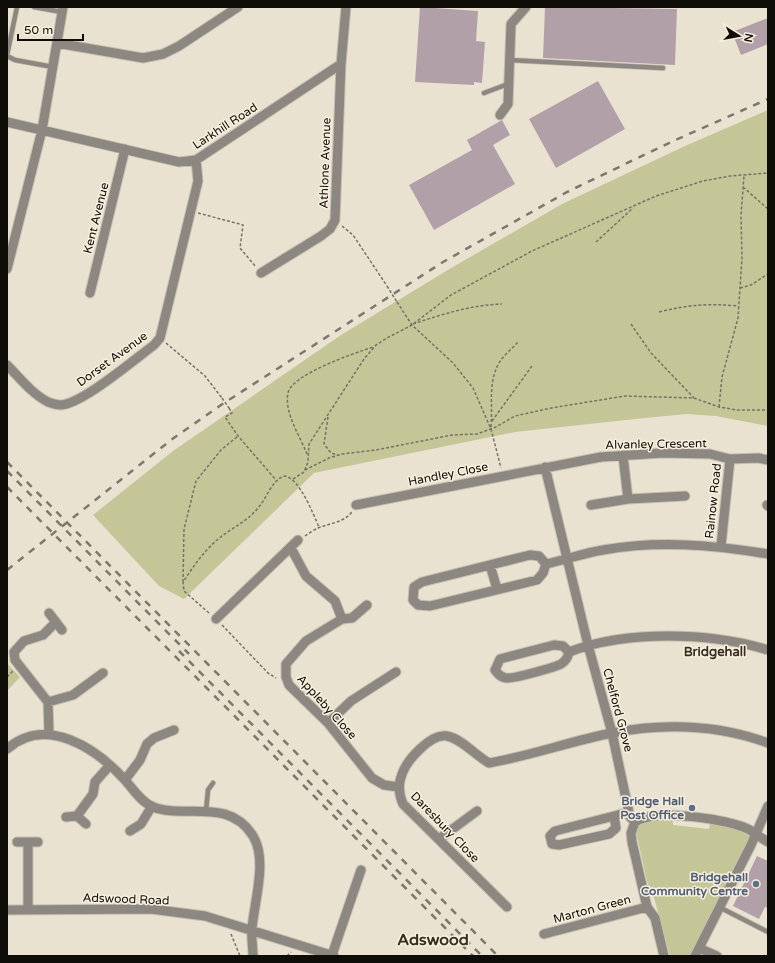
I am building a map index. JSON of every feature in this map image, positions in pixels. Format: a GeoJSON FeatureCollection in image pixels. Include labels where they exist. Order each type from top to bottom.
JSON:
{"type":"FeatureCollection","features":[{"type":"Feature","properties":{"kind":"street"},"geometry":{"type":"LineString","coordinates":[[57,43],[143,58],[163,54],[179,46],[238,7]]}},
{"type":"Feature","properties":{"kind":"street"},"geometry":{"type":"LineString","coordinates":[[341,64],[346,7]]}},
{"type":"Feature","properties":{"kind":"street"},"geometry":{"type":"LineString","coordinates":[[500,115],[508,104],[511,24],[526,7]]}},
{"type":"Feature","properties":{"kind":"street"},"geometry":{"type":"LineString","coordinates":[[7,270],[42,130],[62,10]]}},
{"type":"Feature","properties":{"kind":"street","name":"Larkhill Road"},"geometry":{"type":"LineString","coordinates":[[7,122],[179,162],[196,160],[341,64]]}},
{"type":"Feature","properties":{"kind":"street","name":"Athlone Avenue"},"geometry":{"type":"LineString","coordinates":[[261,273],[321,236],[330,229],[335,220],[341,64]]}},
{"type":"Feature","properties":{"kind":"street","name":"Kent Avenue"},"geometry":{"type":"LineString","coordinates":[[90,293],[125,149]]}},
{"type":"Feature","properties":{"kind":"street","name":"Dorset Avenue"},"geometry":{"type":"LineString","coordinates":[[7,365],[35,393],[48,402],[59,405],[74,401],[95,388],[154,345],[160,338],[198,181],[196,160]]}},
{"type":"Feature","properties":{"kind":"street","name":"Alvanley Crescent"},"geometry":{"type":"LineString","coordinates":[[545,467],[601,457],[623,456],[710,454],[730,459],[758,458],[768,460]]}},
{"type":"Feature","properties":{"kind":"street"},"geometry":{"type":"LineString","coordinates":[[623,456],[628,499]]}},
{"type":"Feature","properties":{"kind":"street","name":"Rainow Road"},"geometry":{"type":"LineString","coordinates":[[721,546],[730,459]]}},
{"type":"Feature","properties":{"kind":"street","name":"Handley Close"},"geometry":{"type":"LineString","coordinates":[[356,505],[545,467]]}},
{"type":"Feature","properties":{"kind":"street","name":"Chelford Grove"},"geometry":{"type":"LineString","coordinates":[[545,467],[588,645],[612,733],[630,817],[635,822]]}},
{"type":"Feature","properties":{"kind":"street"},"geometry":{"type":"LineString","coordinates":[[591,505],[628,499],[685,496]]}},
{"type":"Feature","properties":{"kind":"street"},"geometry":{"type":"LineString","coordinates":[[216,619],[298,540]]}},
{"type":"Feature","properties":{"kind":"street"},"geometry":{"type":"LineString","coordinates":[[546,564],[567,560],[602,550],[642,546],[721,546],[768,554]]}},
{"type":"Feature","properties":{"kind":"street"},"geometry":{"type":"LineString","coordinates":[[290,548],[306,576],[334,601],[342,619]]}},
{"type":"Feature","properties":{"kind":"street"},"geometry":{"type":"LineString","coordinates":[[530,555],[539,556],[546,564],[543,573],[537,580],[430,606],[418,605],[413,600],[414,587],[422,582],[530,555]]}},
{"type":"Feature","properties":{"kind":"street"},"geometry":{"type":"LineString","coordinates":[[490,565],[497,589]]}},
{"type":"Feature","properties":{"kind":"street","name":"Appleby Close"},"geometry":{"type":"LineString","coordinates":[[367,605],[352,618],[342,619],[306,641],[286,664],[287,681],[328,723],[372,778],[384,785],[399,787]]}},
{"type":"Feature","properties":{"kind":"street"},"geometry":{"type":"LineString","coordinates":[[48,613],[62,630]]}},
{"type":"Feature","properties":{"kind":"street"},"geometry":{"type":"LineString","coordinates":[[15,660],[14,652],[20,644],[32,637],[43,635],[56,622]]}},
{"type":"Feature","properties":{"kind":"street"},"geometry":{"type":"LineString","coordinates":[[569,652],[588,645],[638,638],[677,636],[713,638],[751,645],[768,650]]}},
{"type":"Feature","properties":{"kind":"street"},"geometry":{"type":"LineString","coordinates":[[554,645],[564,646],[569,652],[568,658],[560,665],[521,675],[507,678],[500,676],[495,670],[500,659],[554,645]]}},
{"type":"Feature","properties":{"kind":"street"},"geometry":{"type":"LineString","coordinates":[[7,652],[48,702],[49,733]]}},
{"type":"Feature","properties":{"kind":"street"},"geometry":{"type":"LineString","coordinates":[[328,723],[351,701],[396,672]]}},
{"type":"Feature","properties":{"kind":"street"},"geometry":{"type":"LineString","coordinates":[[48,702],[73,695],[103,673]]}},
{"type":"Feature","properties":{"kind":"street","name":"Daresbury Close"},"geometry":{"type":"LineString","coordinates":[[507,907],[403,804],[399,795],[402,774],[408,763],[419,749],[439,736],[456,740],[489,763],[612,733],[675,726],[704,728],[733,733],[768,743]]}},
{"type":"Feature","properties":{"kind":"street"},"geometry":{"type":"LineString","coordinates":[[125,780],[140,760],[147,744],[154,738],[174,730]]}},
{"type":"Feature","properties":{"kind":"street"},"geometry":{"type":"LineString","coordinates":[[7,749],[24,738],[49,733],[76,743],[100,756],[125,780],[138,796],[152,806],[179,812],[213,811],[237,821],[253,837],[258,850],[260,868],[252,931],[253,956]]}},
{"type":"Feature","properties":{"kind":"street"},"geometry":{"type":"LineString","coordinates":[[77,816],[93,794],[95,782],[110,765]]}},
{"type":"Feature","properties":{"kind":"street"},"geometry":{"type":"LineString","coordinates":[[130,832],[141,824],[152,806]]}},
{"type":"Feature","properties":{"kind":"street"},"geometry":{"type":"LineString","coordinates":[[717,956],[697,952],[749,850],[754,835],[768,806]]}},
{"type":"Feature","properties":{"kind":"street"},"geometry":{"type":"LineString","coordinates":[[439,840],[477,811]]}},
{"type":"Feature","properties":{"kind":"street"},"geometry":{"type":"LineString","coordinates":[[614,816],[616,828],[608,834],[559,845],[552,844],[550,840],[550,836],[555,831],[629,812]]}},
{"type":"Feature","properties":{"kind":"street"},"geometry":{"type":"LineString","coordinates":[[66,817],[77,816],[86,824]]}},
{"type":"Feature","properties":{"kind":"street"},"geometry":{"type":"LineString","coordinates":[[664,956],[655,918],[647,907],[632,842],[631,833],[635,822],[647,817],[692,817],[734,825],[751,831],[754,835],[768,842]]}},
{"type":"Feature","properties":{"kind":"street"},"geometry":{"type":"LineString","coordinates":[[17,842],[38,842]]}},
{"type":"Feature","properties":{"kind":"street"},"geometry":{"type":"LineString","coordinates":[[28,842],[28,910]]}},
{"type":"Feature","properties":{"kind":"street"},"geometry":{"type":"LineString","coordinates":[[333,956],[361,870]]}},
{"type":"Feature","properties":{"kind":"street","name":"Marton Green"},"geometry":{"type":"LineString","coordinates":[[544,934],[647,907]]}},
{"type":"Feature","properties":{"kind":"street","name":"Adswood Road"},"geometry":{"type":"LineString","coordinates":[[7,910],[151,910],[205,916],[333,956]]}},
{"type":"Feature","properties":{"kind":"lane"},"geometry":{"type":"LineString","coordinates":[[17,7],[7,55],[15,60],[53,67]]}},
{"type":"Feature","properties":{"kind":"lane"},"geometry":{"type":"LineString","coordinates":[[34,7],[62,10]]}},
{"type":"Feature","properties":{"kind":"lane"},"geometry":{"type":"LineString","coordinates":[[509,60],[663,68]]}},
{"type":"Feature","properties":{"kind":"lane"},"geometry":{"type":"LineString","coordinates":[[484,93],[508,84]]}},
{"type":"Feature","properties":{"kind":"lane"},"geometry":{"type":"LineString","coordinates":[[206,811],[208,790],[213,783]]}},
{"type":"Feature","properties":{"kind":"lane"},"geometry":{"type":"LineString","coordinates":[[719,908],[768,932]]}},
{"type":"Feature","properties":{"kind":"path"},"geometry":{"type":"LineString","coordinates":[[412,325],[451,295],[499,268],[532,251],[656,196],[703,181],[730,176],[768,173]]}},
{"type":"Feature","properties":{"kind":"path"},"geometry":{"type":"LineString","coordinates":[[719,407],[722,377],[736,330],[740,288],[741,215],[744,176]]}},
{"type":"Feature","properties":{"kind":"path"},"geometry":{"type":"LineString","coordinates":[[743,187],[768,209]]}},
{"type":"Feature","properties":{"kind":"path"},"geometry":{"type":"LineString","coordinates":[[596,242],[634,207]]}},
{"type":"Feature","properties":{"kind":"path"},"geometry":{"type":"LineString","coordinates":[[191,211],[243,225],[240,248],[261,273]]}},
{"type":"Feature","properties":{"kind":"path"},"geometry":{"type":"LineString","coordinates":[[335,220],[353,235],[412,325],[429,339],[464,376],[484,410],[491,429],[503,476]]}},
{"type":"Feature","properties":{"kind":"path"},"geometry":{"type":"LineString","coordinates":[[740,288],[751,284],[768,274]]}},
{"type":"Feature","properties":{"kind":"path"},"geometry":{"type":"LineString","coordinates":[[307,454],[309,444],[360,365],[374,347],[386,338],[412,325],[454,310],[484,304],[502,304]]}},
{"type":"Feature","properties":{"kind":"path"},"geometry":{"type":"LineString","coordinates":[[659,312],[685,306],[710,304],[738,306]]}},
{"type":"Feature","properties":{"kind":"path"},"geometry":{"type":"LineString","coordinates":[[631,324],[651,353],[694,398]]}},
{"type":"Feature","properties":{"kind":"path"},"geometry":{"type":"LineString","coordinates":[[160,338],[210,381],[232,413],[225,417],[226,419],[238,436],[276,480]]}},
{"type":"Feature","properties":{"kind":"path"},"geometry":{"type":"LineString","coordinates":[[491,429],[492,386],[495,372],[501,361],[518,342]]}},
{"type":"Feature","properties":{"kind":"path"},"geometry":{"type":"LineString","coordinates":[[304,471],[308,462],[307,454],[294,426],[289,408],[288,393],[292,385],[307,374],[340,358],[374,347]]}},
{"type":"Feature","properties":{"kind":"path"},"geometry":{"type":"LineString","coordinates":[[492,422],[532,366]]}},
{"type":"Feature","properties":{"kind":"path"},"geometry":{"type":"LineString","coordinates":[[293,479],[304,471],[340,455],[357,451],[376,450],[452,435],[477,434],[491,429],[516,416],[595,400],[645,396],[694,398],[719,407],[737,410],[768,410]]}},
{"type":"Feature","properties":{"kind":"path"},"geometry":{"type":"LineString","coordinates":[[328,416],[324,444],[331,453],[340,455]]}},
{"type":"Feature","properties":{"kind":"path"},"geometry":{"type":"LineString","coordinates":[[238,436],[221,450],[196,481],[184,529],[184,591],[216,619],[268,673],[281,680],[287,681]]}},
{"type":"Feature","properties":{"kind":"path"},"geometry":{"type":"LineString","coordinates":[[183,582],[198,561],[217,540],[248,519],[259,508],[276,480],[285,476],[293,479],[298,485],[319,528]]}},
{"type":"Feature","properties":{"kind":"path"},"geometry":{"type":"LineString","coordinates":[[298,540],[319,528],[334,524],[348,517],[356,505]]}},
{"type":"Feature","properties":{"kind":"path"},"geometry":{"type":"LineString","coordinates":[[226,923],[240,956]]}},
{"type":"Feature","properties":{"kind":"green space"},"geometry":{"type":"Polygon","coordinates":[[[768,110],[768,426],[716,416],[687,414],[645,418],[515,432],[314,473],[184,599],[159,586],[93,515],[173,451],[341,335],[451,268],[562,204],[685,146],[768,110]]]}},
{"type":"Feature","properties":{"kind":"green space"},"geometry":{"type":"Polygon","coordinates":[[[7,663],[20,677],[7,691],[7,663]]]}},
{"type":"Feature","properties":{"kind":"green space"},"geometry":{"type":"Polygon","coordinates":[[[673,819],[673,825],[709,829],[710,823],[739,829],[750,836],[746,848],[744,849],[690,956],[670,956],[655,901],[648,885],[636,832],[639,825],[644,821],[673,819]]]}},
{"type":"Feature","properties":{"kind":"building"},"geometry":{"type":"Polygon","coordinates":[[[420,7],[478,11],[476,41],[485,42],[482,83],[474,82],[474,85],[415,82],[420,7]]]}},
{"type":"Feature","properties":{"kind":"building"},"geometry":{"type":"Polygon","coordinates":[[[545,7],[677,9],[675,65],[543,58],[545,7]]]}},
{"type":"Feature","properties":{"kind":"building"},"geometry":{"type":"Polygon","coordinates":[[[768,18],[768,44],[741,55],[732,32],[768,18]]]}},
{"type":"Feature","properties":{"kind":"building"},"geometry":{"type":"Polygon","coordinates":[[[598,81],[625,129],[556,168],[529,119],[598,81]]]}},
{"type":"Feature","properties":{"kind":"building"},"geometry":{"type":"Polygon","coordinates":[[[502,120],[510,135],[493,145],[515,184],[434,230],[409,185],[472,150],[467,140],[502,120]]]}},
{"type":"Feature","properties":{"kind":"building","name":"Bridgehall Community Centre"},"geometry":{"type":"Polygon","coordinates":[[[757,856],[768,861],[768,908],[765,907],[759,919],[733,906],[757,856]]]}},
{"type":"Feature","properties":{"kind":"railway"},"geometry":{"type":"LineString","coordinates":[[7,570],[171,440],[221,405],[443,262],[567,192],[671,142],[768,99]]}},
{"type":"Feature","properties":{"kind":"railway"},"geometry":{"type":"LineString","coordinates":[[7,462],[498,956]]}},
{"type":"Feature","properties":{"kind":"railway"},"geometry":{"type":"LineString","coordinates":[[7,471],[189,654]]}},
{"type":"Feature","properties":{"kind":"railway"},"geometry":{"type":"LineString","coordinates":[[7,487],[473,956]]}},
{"type":"Feature","properties":{"kind":"railway"},"geometry":{"type":"LineString","coordinates":[[179,651],[482,956]]}},
{"type":"Feature","properties":{"kind":"place","name":"Bridge Hall Post Office"},"geometry":{"type":"Point","coordinates":[692,808]}},
{"type":"Feature","properties":{"kind":"place","name":"Bridgehall Community Centre"},"geometry":{"type":"Point","coordinates":[756,884]}},
{"type":"Feature","properties":{"kind":"district","name":"Bridgehall"},"geometry":{"type":"Point","coordinates":[715,652]}},
{"type":"Feature","properties":{"kind":"district","name":"Adswood"},"geometry":{"type":"Point","coordinates":[433,940]}}]}
